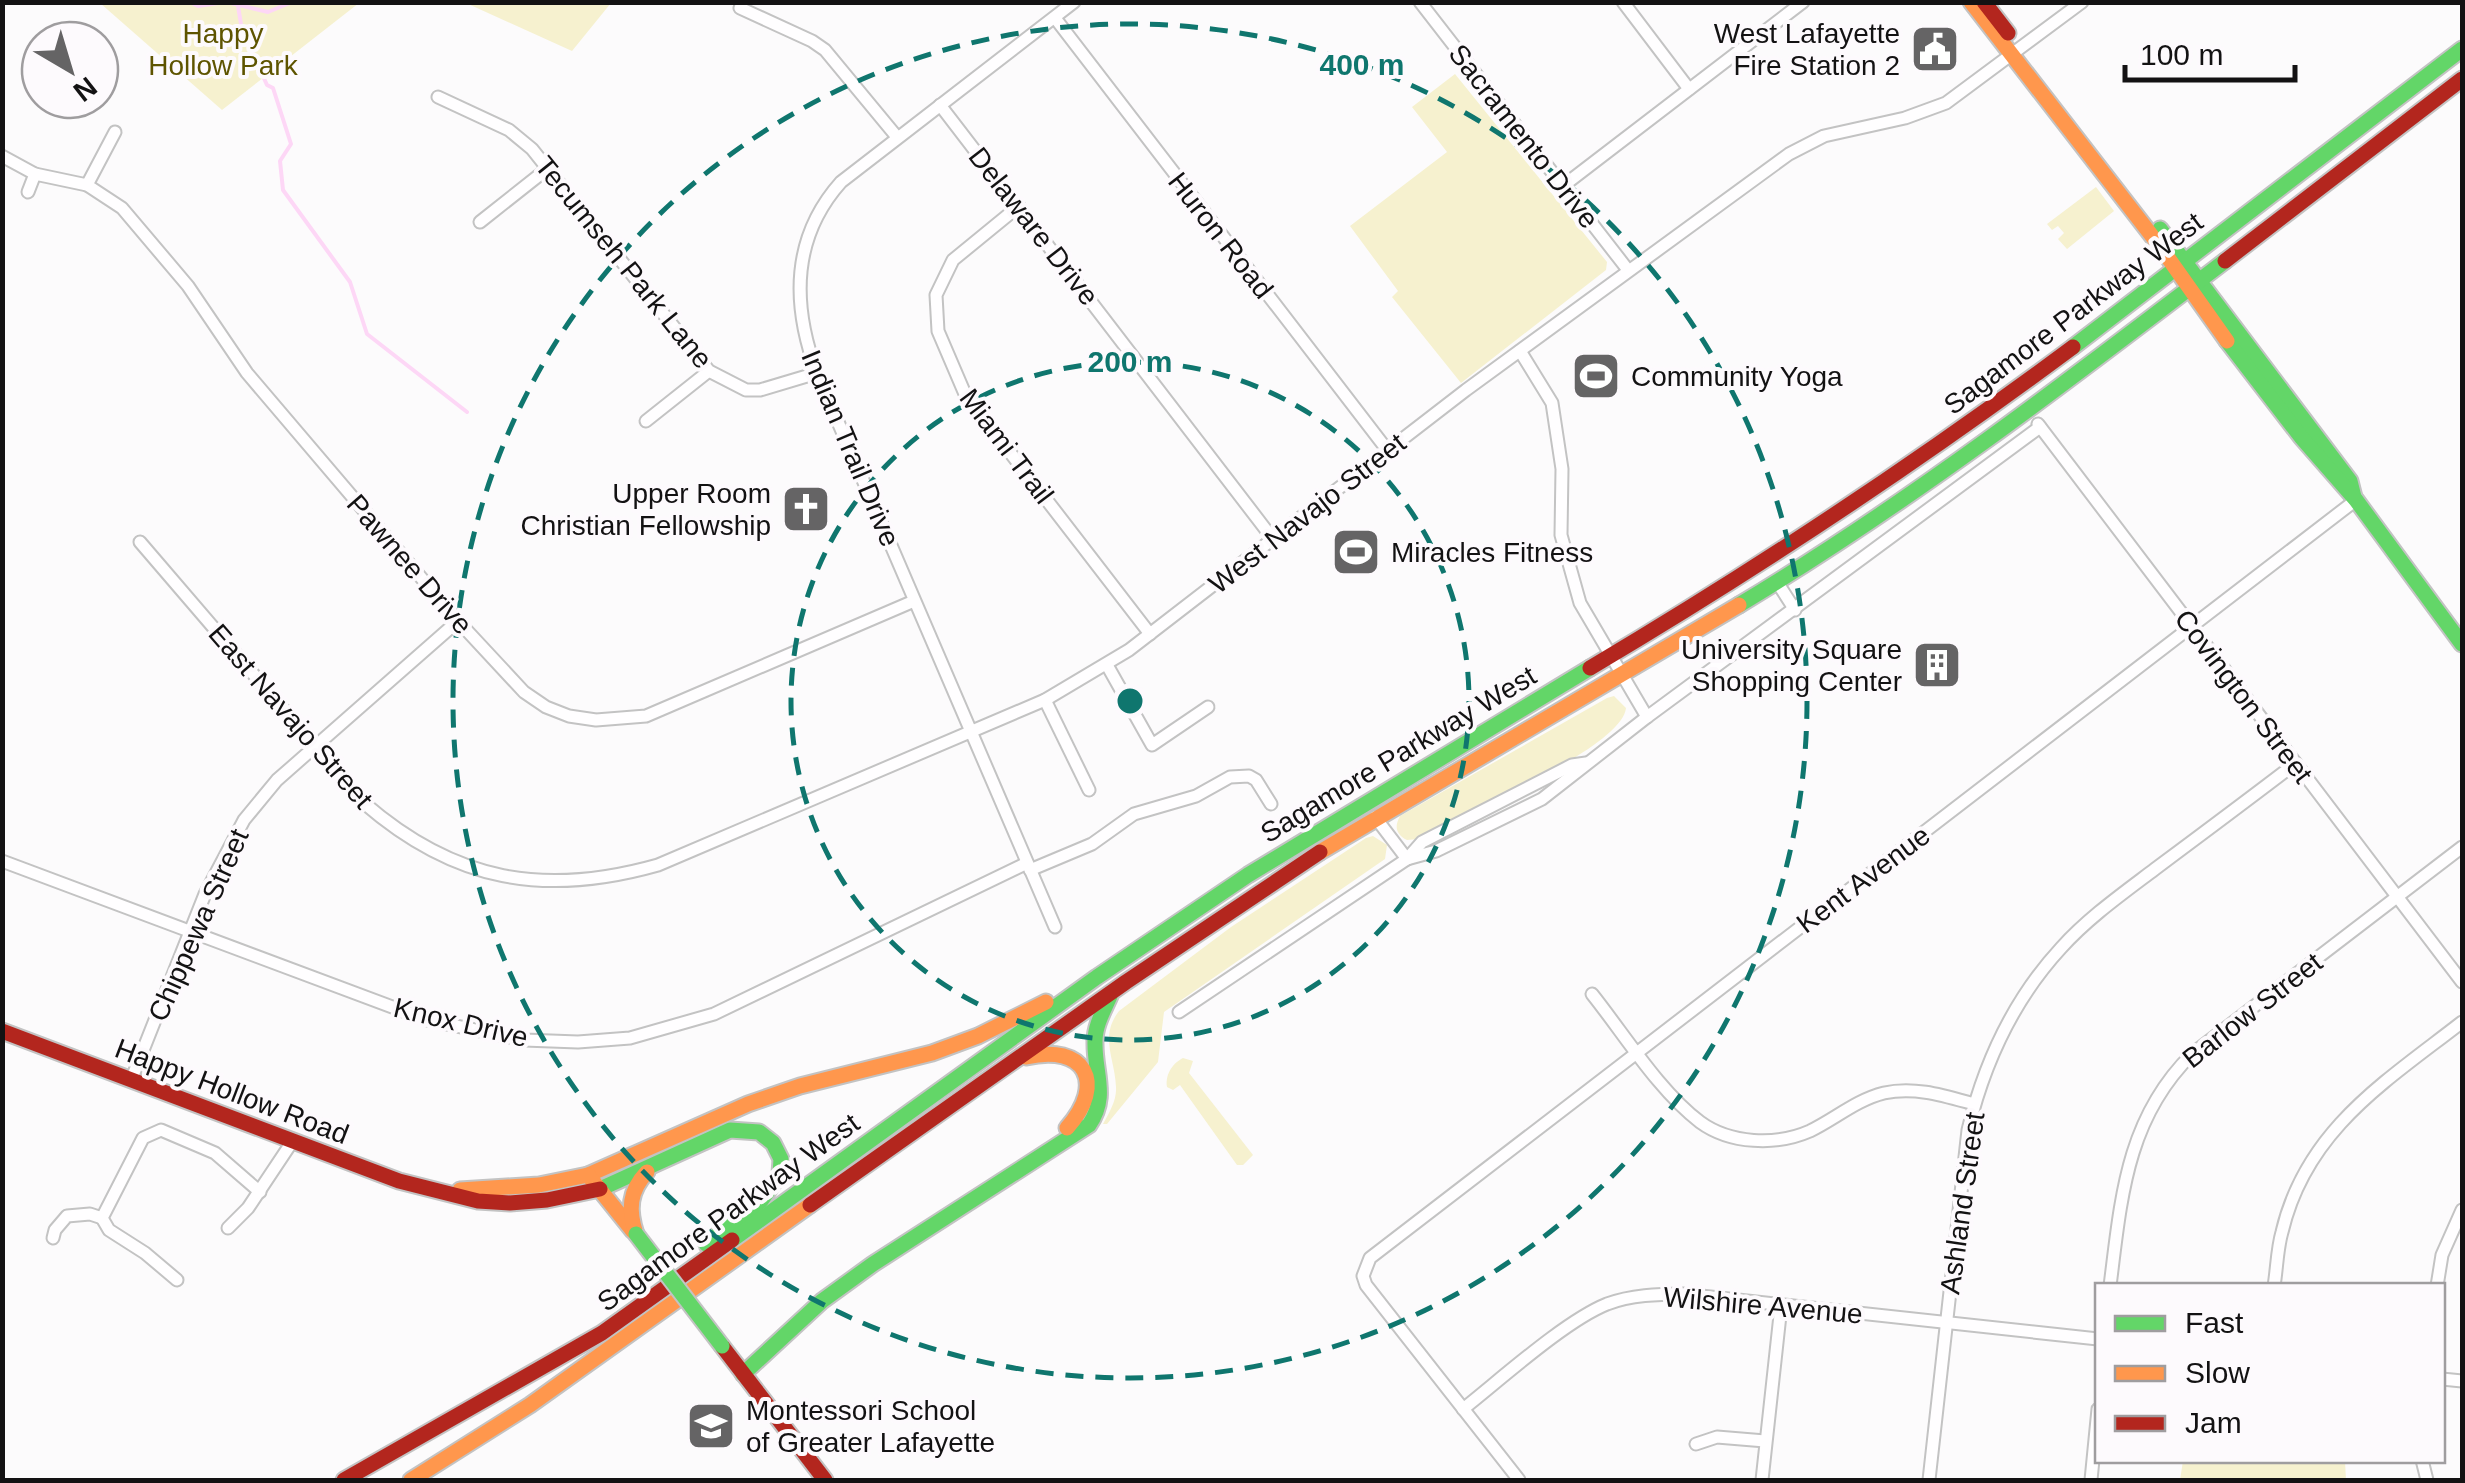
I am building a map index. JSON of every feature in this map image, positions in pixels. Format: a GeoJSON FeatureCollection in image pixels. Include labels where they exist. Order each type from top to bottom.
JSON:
{"type":"FeatureCollection","features":[{"type":"Feature","properties":{"kind":"main road"},"geometry":{"type":"LineString","coordinates":[[1970,2],[2016,52],[2350,481],[2356,500],[2462,644]]}},
{"type":"Feature","properties":{"kind":"main road"},"geometry":{"type":"LineString","coordinates":[[1984,2],[2016,52]]}},
{"type":"Feature","properties":{"kind":"main road","name":"Sagamore Parkway West"},"geometry":{"type":"LineString","coordinates":[[344,1480],[586,1342],[1098,977],[1248,875],[1713,595],[1889,481],[2181,266],[2462,50]]}},
{"type":"Feature","properties":{"kind":"main road","name":"Sagamore Parkway West"},"geometry":{"type":"LineString","coordinates":[[412,1480],[527,1409],[1264,888],[1375,817],[1777,582],[1887,509],[2026,410],[2462,79]]}},
{"type":"Feature","properties":{"kind":"main road","name":"Happy Hollow Road"},"geometry":{"type":"LineString","coordinates":[[446,1191],[539,1185],[588,1175],[748,1104],[800,1086],[932,1053],[978,1036],[1098,977]]}},
{"type":"Feature","properties":{"kind":"main road"},"geometry":{"type":"LineString","coordinates":[[739,1368],[822,1301],[1088,1125],[1101,1104],[1104,1088],[1095,1042],[1111,994]]}},
{"type":"Feature","properties":{"kind":"main road","name":"Happy Hollow Road"},"geometry":{"type":"LineString","coordinates":[[2,1032],[399,1181],[478,1201],[547,1200],[600,1190],[730,1130],[744,1128],[766,1135],[780,1154],[778,1180],[772,1192],[715,1236],[660,1292]]}},
{"type":"Feature","properties":{"kind":"main road"},"geometry":{"type":"LineString","coordinates":[[739,1368],[842,1272],[1069,1127],[1089,1097],[1089,1084],[1081,1066],[1058,1053],[1019,1058]]}},
{"type":"Feature","properties":{"kind":"main road"},"geometry":{"type":"LineString","coordinates":[[636,1234],[630,1217],[632,1189],[656,1164]]}},
{"type":"Feature","properties":{"kind":"main road"},"geometry":{"type":"LineString","coordinates":[[588,1175],[825,1480]]}},
{"type":"Feature","properties":{"kind":"street","name":"Indian Trail Drive"},"geometry":{"type":"LineString","coordinates":[[1055,927],[817,372],[800,318],[801,278],[809,233],[816,216],[841,182],[1074,2]]}},
{"type":"Feature","properties":{"kind":"street","name":"Sacramento Drive"},"geometry":{"type":"LineString","coordinates":[[1420,2],[1628,270]]}},
{"type":"Feature","properties":{"kind":"street"},"geometry":{"type":"LineString","coordinates":[[1624,2],[1689,89]]}},
{"type":"Feature","properties":{"kind":"street"},"geometry":{"type":"LineString","coordinates":[[1564,186],[1803,2]]}},
{"type":"Feature","properties":{"kind":"street"},"geometry":{"type":"LineString","coordinates":[[2016,52],[2082,2]]}},
{"type":"Feature","properties":{"kind":"street"},"geometry":{"type":"LineString","coordinates":[[740,8],[826,50],[897,137]]}},
{"type":"Feature","properties":{"kind":"street","name":"Huron Road"},"geometry":{"type":"LineString","coordinates":[[1054,18],[1388,451]]}},
{"type":"Feature","properties":{"kind":"street","name":"West Navajo Street"},"geometry":{"type":"LineString","coordinates":[[970,732],[1045,700],[1108,665],[1520,350],[1789,154],[1824,136],[1932,110],[2016,52]]}},
{"type":"Feature","properties":{"kind":"street","name":"Tecumseh Park Lane"},"geometry":{"type":"LineString","coordinates":[[438,97],[508,130],[532,149],[709,371],[746,390],[760,390],[817,372]]}},
{"type":"Feature","properties":{"kind":"street","name":"Delaware Drive"},"geometry":{"type":"LineString","coordinates":[[940,105],[1273,538]]}},
{"type":"Feature","properties":{"kind":"street"},"geometry":{"type":"LineString","coordinates":[[87,185],[116,132]]}},
{"type":"Feature","properties":{"kind":"street","name":"Pawnee Drive"},"geometry":{"type":"LineString","coordinates":[[2,156],[35,174],[87,185],[122,208],[170,263],[247,373],[458,622],[524,692],[546,706],[569,716],[622,720],[646,716],[914,602]]}},
{"type":"Feature","properties":{"kind":"street"},"geometry":{"type":"LineString","coordinates":[[480,222],[547,169]]}},
{"type":"Feature","properties":{"kind":"street"},"geometry":{"type":"LineString","coordinates":[[28,192],[35,174]]}},
{"type":"Feature","properties":{"kind":"street","name":"Miami Trail"},"geometry":{"type":"LineString","coordinates":[[1019,206],[953,260],[942,276],[936,295],[938,331],[965,394],[1150,634]]}},
{"type":"Feature","properties":{"kind":"street"},"geometry":{"type":"LineString","coordinates":[[1520,350],[1552,403],[1560,450],[1562,535],[1580,603],[1648,717]]}},
{"type":"Feature","properties":{"kind":"street"},"geometry":{"type":"LineString","coordinates":[[646,421],[709,371]]}},
{"type":"Feature","properties":{"kind":"street","name":"Covington Street"},"geometry":{"type":"LineString","coordinates":[[2026,410],[2462,982]]}},
{"type":"Feature","properties":{"kind":"street"},"geometry":{"type":"LineString","coordinates":[[1179,1012],[1407,860],[1422,842],[1438,832],[1572,766],[1586,763],[2040,427]]}},
{"type":"Feature","properties":{"kind":"street","name":"Kent Avenue"},"geometry":{"type":"LineString","coordinates":[[1464,1409],[1366,1285],[1362,1276],[1370,1258],[2356,500]]}},
{"type":"Feature","properties":{"kind":"street","name":"East Navajo Street"},"geometry":{"type":"LineString","coordinates":[[140,542],[364,803],[414,840],[470,868],[561,882],[590,881],[658,865],[970,732]]}},
{"type":"Feature","properties":{"kind":"street"},"geometry":{"type":"LineString","coordinates":[[1777,582],[1795,610]]}},
{"type":"Feature","properties":{"kind":"street","name":"Chippewa Street"},"geometry":{"type":"LineString","coordinates":[[132,1078],[205,894],[244,820],[277,780],[458,622]]}},
{"type":"Feature","properties":{"kind":"street"},"geometry":{"type":"LineString","coordinates":[[1108,665],[1152,745],[1208,707]]}},
{"type":"Feature","properties":{"kind":"street"},"geometry":{"type":"LineString","coordinates":[[1045,700],[1089,790]]}},
{"type":"Feature","properties":{"kind":"street","name":"Ashland Street"},"geometry":{"type":"LineString","coordinates":[[1928,1480],[1968,1130],[1998,1042],[2016,1007],[2061,947],[2103,908],[2296,764]]}},
{"type":"Feature","properties":{"kind":"street","name":"Knox Drive"},"geometry":{"type":"LineString","coordinates":[[2,861],[427,1020],[524,1040],[578,1042],[630,1038],[714,1014],[1029,867],[1092,844],[1134,814],[1196,796],[1230,777],[1249,776],[1256,780],[1271,804]]}},
{"type":"Feature","properties":{"kind":"street"},"geometry":{"type":"LineString","coordinates":[[1375,817],[1407,860]]}},
{"type":"Feature","properties":{"kind":"street","name":"Barlow Street"},"geometry":{"type":"LineString","coordinates":[[2110,1283],[2129,1158],[2148,1114],[2172,1074],[2192,1054],[2462,847]]}},
{"type":"Feature","properties":{"kind":"street"},"geometry":{"type":"LineString","coordinates":[[1592,994],[1682,1107],[1726,1136],[1791,1138],[1861,1101],[1886,1093],[1928,1092],[1974,1104]]}},
{"type":"Feature","properties":{"kind":"street"},"geometry":{"type":"LineString","coordinates":[[2275,1283],[2287,1214],[2310,1164],[2328,1137],[2354,1107],[2462,1022]]}},
{"type":"Feature","properties":{"kind":"street"},"geometry":{"type":"LineString","coordinates":[[102,1218],[143,1138],[154,1130],[215,1153],[260,1192]]}},
{"type":"Feature","properties":{"kind":"street"},"geometry":{"type":"LineString","coordinates":[[228,1228],[260,1192],[292,1142]]}},
{"type":"Feature","properties":{"kind":"street"},"geometry":{"type":"LineString","coordinates":[[2437,1283],[2442,1255],[2462,1210]]}},
{"type":"Feature","properties":{"kind":"street"},"geometry":{"type":"LineString","coordinates":[[54,1238],[54,1230],[66,1216],[90,1214],[102,1218],[109,1230],[145,1252],[177,1280]]}},
{"type":"Feature","properties":{"kind":"street","name":"Wilshire Avenue"},"geometry":{"type":"LineString","coordinates":[[1464,1409],[1585,1315],[1608,1304],[1648,1295],[1684,1294],[2095,1339]]}},
{"type":"Feature","properties":{"kind":"street"},"geometry":{"type":"LineString","coordinates":[[1762,1480],[1781,1306]]}},
{"type":"Feature","properties":{"kind":"street"},"geometry":{"type":"LineString","coordinates":[[1464,1409],[1519,1480]]}},
{"type":"Feature","properties":{"kind":"street"},"geometry":{"type":"LineString","coordinates":[[1696,1444],[1718,1437],[1765,1440]]}},
{"type":"Feature","properties":{"kind":"street"},"geometry":{"type":"LineString","coordinates":[[2091,1480],[2095,1439]]}},
{"type":"Feature","properties":{"kind":"green space","name":"Happy Hollow Park"},"geometry":{"type":"Polygon","coordinates":[[[100,3],[359,3],[222,110],[100,3]]]}},
{"type":"Feature","properties":{"kind":"green space"},"geometry":{"type":"Polygon","coordinates":[[[466,3],[611,3],[572,51],[466,3]]]}},
{"type":"Feature","properties":{"kind":"green space"},"geometry":{"type":"Polygon","coordinates":[[[1455,74],[1607,262],[1606,270],[1461,383],[1392,297],[1398,291],[1350,226],[1447,152],[1412,107],[1455,74]]]}},
{"type":"Feature","properties":{"kind":"green space"},"geometry":{"type":"Polygon","coordinates":[[[2096,187],[2114,211],[2067,249],[2058,239],[2064,233],[2058,226],[2052,230],[2047,224],[2096,187]]]}},
{"type":"Feature","properties":{"kind":"green space"},"geometry":{"type":"Polygon","coordinates":[[[1614,696],[1626,708],[1617,724],[1597,743],[1535,780],[1418,839],[1407,840],[1398,833],[1400,816],[1614,696]]]}},
{"type":"Feature","properties":{"kind":"green space"},"geometry":{"type":"Polygon","coordinates":[[[1373,836],[1387,845],[1385,859],[1164,1012],[1158,1062],[1103,1124],[1116,1092],[1109,1039],[1119,1011],[1231,927],[1373,836]]]}},
{"type":"Feature","properties":{"kind":"green space"},"geometry":{"type":"Polygon","coordinates":[[[1183,1058],[1193,1061],[1189,1073],[1253,1155],[1243,1165],[1237,1165],[1180,1085],[1173,1090],[1167,1087],[1170,1070],[1183,1058]]]}},
{"type":"Feature","properties":{"kind":"green space"},"geometry":{"type":"Polygon","coordinates":[[[2183,1463],[2345,1463],[2346,1480],[2180,1480],[2183,1463]]]}},
{"type":"Feature","properties":{"kind":"waterway"},"geometry":{"type":"LineString","coordinates":[[190,2],[198,6],[225,2]]}},
{"type":"Feature","properties":{"kind":"waterway"},"geometry":{"type":"LineString","coordinates":[[227,2],[268,12],[292,2]]}},
{"type":"Feature","properties":{"kind":"waterway"},"geometry":{"type":"LineString","coordinates":[[238,6],[242,30],[267,85],[273,88],[291,144],[280,161],[283,190],[350,282],[367,334],[467,412]]}},
{"type":"Feature","properties":{"kind":"traffic: fast"},"geometry":{"type":"LineString","coordinates":[[2073,347],[2462,49]]}},
{"type":"Feature","properties":{"kind":"traffic: fast"},"geometry":{"type":"LineString","coordinates":[[2160,229],[2350,481],[2354,497]]}},
{"type":"Feature","properties":{"kind":"traffic: fast"},"geometry":{"type":"LineString","coordinates":[[1739,605],[1926,483],[2225,261]]}},
{"type":"Feature","properties":{"kind":"traffic: fast"},"geometry":{"type":"LineString","coordinates":[[2227,341],[2301,437],[2356,500],[2462,644]]}},
{"type":"Feature","properties":{"kind":"traffic: fast"},"geometry":{"type":"LineString","coordinates":[[732,1240],[1097,977],[1248,875],[1590,668]]}},
{"type":"Feature","properties":{"kind":"traffic: fast"},"geometry":{"type":"LineString","coordinates":[[743,1374],[822,1301],[873,1264],[1089,1125],[1099,1094],[1095,1035],[1110,996]]}},
{"type":"Feature","properties":{"kind":"traffic: fast"},"geometry":{"type":"LineString","coordinates":[[600,1189],[730,1130],[759,1132],[773,1143],[781,1159],[780,1174],[761,1201],[706,1244]]}},
{"type":"Feature","properties":{"kind":"traffic: fast"},"geometry":{"type":"LineString","coordinates":[[636,1234],[722,1346]]}},
{"type":"Feature","properties":{"kind":"traffic: slow"},"geometry":{"type":"LineString","coordinates":[[1971,2],[2159,245],[2227,341]]}},
{"type":"Feature","properties":{"kind":"traffic: slow"},"geometry":{"type":"LineString","coordinates":[[1320,852],[1739,605]]}},
{"type":"Feature","properties":{"kind":"traffic: slow"},"geometry":{"type":"LineString","coordinates":[[588,1175],[748,1104],[800,1086],[932,1053],[978,1036],[1046,1002]]}},
{"type":"Feature","properties":{"kind":"traffic: slow"},"geometry":{"type":"LineString","coordinates":[[1026,1057],[1063,1056],[1084,1070],[1086,1096],[1067,1128]]}},
{"type":"Feature","properties":{"kind":"traffic: slow"},"geometry":{"type":"LineString","coordinates":[[636,1234],[632,1201],[647,1172]]}},
{"type":"Feature","properties":{"kind":"traffic: slow"},"geometry":{"type":"LineString","coordinates":[[460,1190],[539,1185],[588,1175],[633,1231]]}},
{"type":"Feature","properties":{"kind":"traffic: slow"},"geometry":{"type":"LineString","coordinates":[[411,1480],[530,1405],[810,1205]]}},
{"type":"Feature","properties":{"kind":"traffic: jam"},"geometry":{"type":"LineString","coordinates":[[1984,2],[2008,33]]}},
{"type":"Feature","properties":{"kind":"traffic: jam"},"geometry":{"type":"LineString","coordinates":[[2225,261],[2462,79]]}},
{"type":"Feature","properties":{"kind":"traffic: jam"},"geometry":{"type":"LineString","coordinates":[[1590,668],[1836,514],[2073,347]]}},
{"type":"Feature","properties":{"kind":"traffic: jam"},"geometry":{"type":"LineString","coordinates":[[810,1205],[1126,982],[1320,852]]}},
{"type":"Feature","properties":{"kind":"traffic: jam"},"geometry":{"type":"LineString","coordinates":[[2,1031],[399,1181],[478,1201],[510,1203],[600,1189]]}},
{"type":"Feature","properties":{"kind":"traffic: jam"},"geometry":{"type":"LineString","coordinates":[[344,1480],[602,1333],[732,1240]]}},
{"type":"Feature","properties":{"kind":"traffic: jam"},"geometry":{"type":"LineString","coordinates":[[722,1346],[825,1480]]}},
{"type":"Feature","properties":{"kind":"place","name":"West Lafayette Fire Station 2"},"geometry":{"type":"Point","coordinates":[1935,49]}},
{"type":"Feature","properties":{"kind":"place","name":"Community Yoga"},"geometry":{"type":"Point","coordinates":[1596,376]}},
{"type":"Feature","properties":{"kind":"place","name":"Upper Room Christian Fellowship"},"geometry":{"type":"Point","coordinates":[806,509]}},
{"type":"Feature","properties":{"kind":"place","name":"Miracles Fitness"},"geometry":{"type":"Point","coordinates":[1356,552]}},
{"type":"Feature","properties":{"kind":"place","name":"University Square Shopping Center"},"geometry":{"type":"Point","coordinates":[1937,665]}},
{"type":"Feature","properties":{"kind":"place","name":"Montessori School of Greater Lafayette"},"geometry":{"type":"Point","coordinates":[711,1426]}}]}
